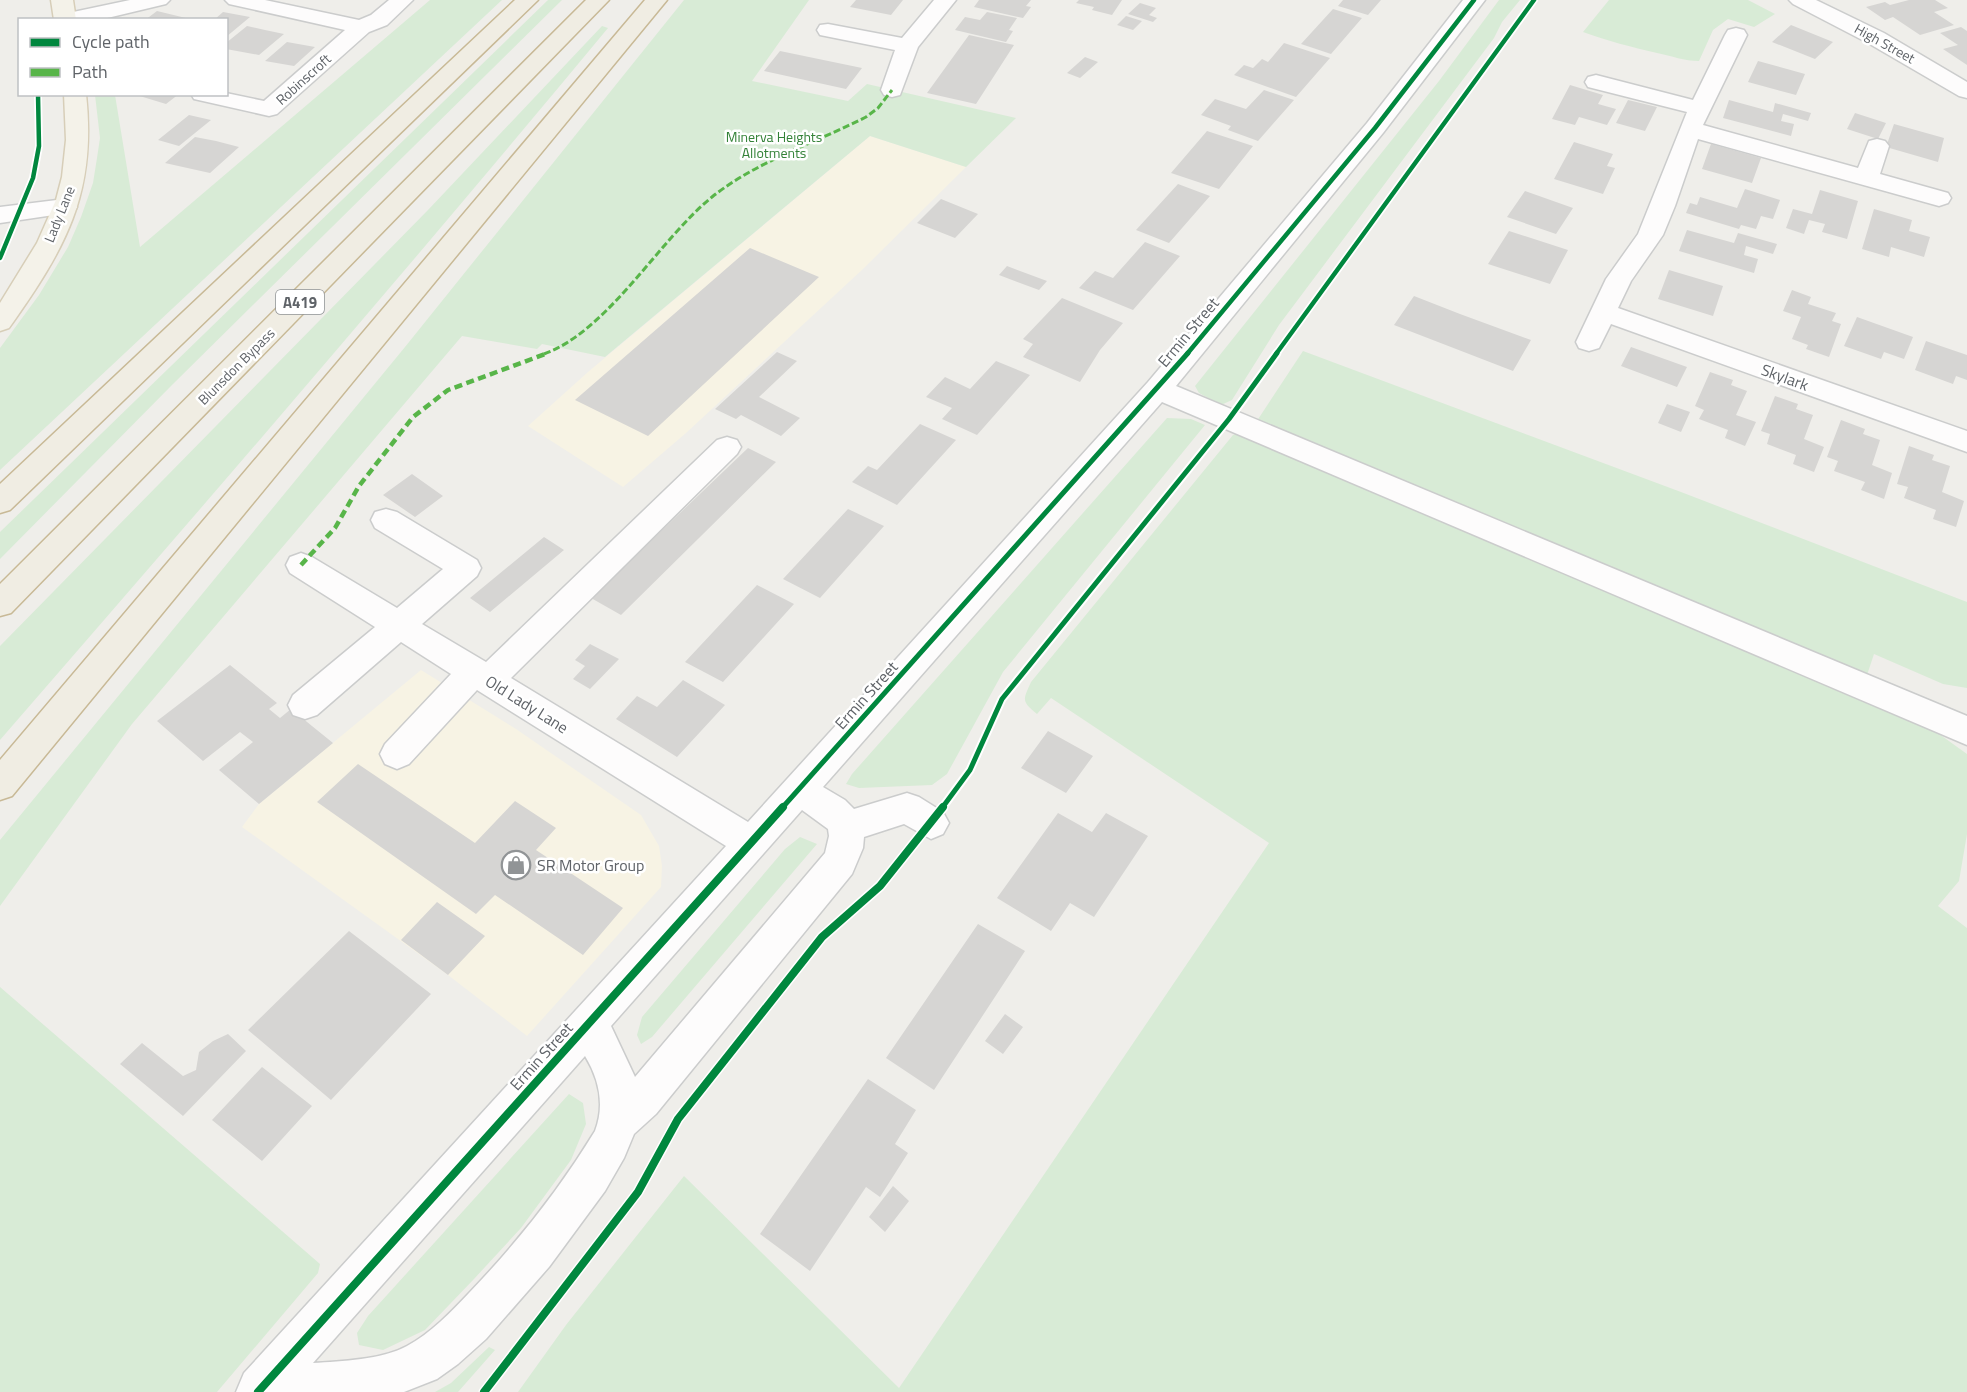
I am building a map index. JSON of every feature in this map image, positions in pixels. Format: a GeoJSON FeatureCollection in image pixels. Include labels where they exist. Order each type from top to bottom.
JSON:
{"type":"FeatureCollection","features":[{"type":"Feature","properties":{"kind":"highway"},"geometry":{"type":"LineString","coordinates":[[0,502],[527,0]]}},
{"type":"Feature","properties":{"kind":"highway","name":"Blunsdon Bypass"},"geometry":{"type":"LineString","coordinates":[[0,604],[598,0]]}},
{"type":"Feature","properties":{"kind":"highway"},"geometry":{"type":"LineString","coordinates":[[0,785],[656,0]]}},
{"type":"Feature","properties":{"kind":"main road"},"geometry":{"type":"LineString","coordinates":[[62,0],[66,18]]}},
{"type":"Feature","properties":{"kind":"main road","name":"Lady Lane"},"geometry":{"type":"LineString","coordinates":[[0,322],[34,270],[64,207],[77,156],[78,127],[75,96]]}},
{"type":"Feature","properties":{"kind":"street"},"geometry":{"type":"LineString","coordinates":[[75,18],[159,0]]}},
{"type":"Feature","properties":{"kind":"street"},"geometry":{"type":"LineString","coordinates":[[236,0],[361,27]]}},
{"type":"Feature","properties":{"kind":"street","name":"Robinscroft"},"geometry":{"type":"LineString","coordinates":[[211,96],[269,109],[361,27],[379,20],[402,0]]}},
{"type":"Feature","properties":{"kind":"street"},"geometry":{"type":"LineString","coordinates":[[892,90],[907,46],[945,0]]}},
{"type":"Feature","properties":{"kind":"street","name":"Ermin Street"},"geometry":{"type":"LineString","coordinates":[[259,1391],[1158,389],[1375,128],[1474,0]]}},
{"type":"Feature","properties":{"kind":"street","name":"High Street"},"geometry":{"type":"LineString","coordinates":[[1816,3],[1967,91]]}},
{"type":"Feature","properties":{"kind":"street"},"geometry":{"type":"LineString","coordinates":[[828,30],[907,46]]}},
{"type":"Feature","properties":{"kind":"street"},"geometry":{"type":"LineString","coordinates":[[1589,342],[1618,279],[1641,249],[1659,216],[1695,119],[1736,35]]}},
{"type":"Feature","properties":{"kind":"street"},"geometry":{"type":"LineString","coordinates":[[1596,82],[1695,119],[1867,178],[1939,198]]}},
{"type":"Feature","properties":{"kind":"street"},"geometry":{"type":"LineString","coordinates":[[1867,178],[1877,146]]}},
{"type":"Feature","properties":{"kind":"street"},"geometry":{"type":"LineString","coordinates":[[0,215],[64,207]]}},
{"type":"Feature","properties":{"kind":"street","name":"Skylark"},"geometry":{"type":"LineString","coordinates":[[1604,312],[1967,442]]}},
{"type":"Feature","properties":{"kind":"street"},"geometry":{"type":"LineString","coordinates":[[1158,389],[1967,731]]}},
{"type":"Feature","properties":{"kind":"street"},"geometry":{"type":"LineString","coordinates":[[397,754],[727,447]]}},
{"type":"Feature","properties":{"kind":"street"},"geometry":{"type":"LineString","coordinates":[[305,705],[401,626],[466,568],[386,519]]}},
{"type":"Feature","properties":{"kind":"street","name":"Old Lady Lane"},"geometry":{"type":"LineString","coordinates":[[301,565],[752,843]]}},
{"type":"Feature","properties":{"kind":"street"},"geometry":{"type":"LineString","coordinates":[[798,791],[838,814],[847,827],[907,808],[931,822]]}},
{"type":"Feature","properties":{"kind":"street","name":"Ermin Street"},"geometry":{"type":"LineString","coordinates":[[619,1120],[642,1100],[832,873],[847,846],[847,827]]}},
{"type":"Feature","properties":{"kind":"street","name":"Ermin Street"},"geometry":{"type":"LineString","coordinates":[[259,1391],[355,1382],[397,1374],[424,1362],[448,1345],[495,1298],[573,1201],[615,1134],[619,1120],[620,1093],[614,1067],[588,1024]]}},
{"type":"Feature","properties":{"kind":"shaded area"},"geometry":{"type":"Polygon","coordinates":[[[870,136],[966,167],[863,269],[686,433],[623,487],[528,426],[588,372],[870,136]]]}},
{"type":"Feature","properties":{"kind":"shaded area"},"geometry":{"type":"Polygon","coordinates":[[[421,670],[516,729],[641,815],[659,846],[662,866],[661,887],[527,1036],[448,975],[242,827],[259,804],[421,670]]]}},
{"type":"Feature","properties":{"kind":"green space"},"geometry":{"type":"Polygon","coordinates":[[[430,0],[502,0],[0,470],[0,348],[39,295],[68,247],[81,217],[93,183],[100,138],[95,96],[115,96],[140,247],[430,0]]]}},
{"type":"Feature","properties":{"kind":"green space"},"geometry":{"type":"Polygon","coordinates":[[[548,0],[562,0],[173,384],[0,559],[0,532],[548,0]]]}},
{"type":"Feature","properties":{"kind":"green space","name":"Minerva Heights Allotments"},"geometry":{"type":"Polygon","coordinates":[[[684,0],[809,0],[752,81],[848,101],[867,84],[1016,118],[966,167],[870,136],[605,357],[542,344],[537,349],[462,336],[132,724],[0,906],[0,840],[405,347],[684,0]]]}},
{"type":"Feature","properties":{"kind":"green space"},"geometry":{"type":"Polygon","coordinates":[[[1499,0],[1520,0],[1279,325],[1232,400],[1221,405],[1199,393],[1195,386],[1439,81],[1499,0]]]}},
{"type":"Feature","properties":{"kind":"green space"},"geometry":{"type":"Polygon","coordinates":[[[1609,0],[1748,0],[1775,14],[1754,27],[1728,19],[1713,30],[1699,61],[1694,61],[1629,46],[1583,32],[1609,0]]]}},
{"type":"Feature","properties":{"kind":"green space"},"geometry":{"type":"Polygon","coordinates":[[[602,26],[608,28],[458,207],[0,740],[0,646],[428,210],[602,26]]]}},
{"type":"Feature","properties":{"kind":"green space"},"geometry":{"type":"Polygon","coordinates":[[[1303,351],[1967,602],[1967,688],[1943,684],[1874,654],[1865,681],[1967,754],[1967,834],[1959,881],[1938,906],[1967,928],[1967,1392],[518,1392],[566,1325],[684,1176],[899,1388],[1269,843],[1051,698],[1037,714],[1028,706],[1025,697],[1031,682],[1233,435],[1240,433],[1247,436],[1303,351]]]}},
{"type":"Feature","properties":{"kind":"green space"},"geometry":{"type":"Polygon","coordinates":[[[1167,418],[1191,419],[1205,425],[1003,672],[947,774],[932,785],[859,788],[846,784],[852,774],[1167,418]]]}},
{"type":"Feature","properties":{"kind":"green space"},"geometry":{"type":"Polygon","coordinates":[[[800,837],[817,844],[652,1037],[641,1044],[637,1035],[642,1017],[785,849],[800,837]]]}},
{"type":"Feature","properties":{"kind":"green space"},"geometry":{"type":"Polygon","coordinates":[[[0,987],[320,1264],[318,1273],[217,1392],[0,1392],[0,987]]]}},
{"type":"Feature","properties":{"kind":"green space"},"geometry":{"type":"Polygon","coordinates":[[[569,1094],[583,1103],[586,1124],[571,1160],[521,1228],[425,1330],[383,1350],[359,1345],[357,1333],[368,1316],[569,1094]]]}},
{"type":"Feature","properties":{"kind":"green space"},"geometry":{"type":"Polygon","coordinates":[[[489,1347],[495,1350],[458,1392],[435,1392],[451,1383],[489,1347]]]}},
{"type":"Feature","properties":{"kind":"building"},"geometry":{"type":"Polygon","coordinates":[[[856,0],[903,0],[891,15],[850,7],[856,0]]]}},
{"type":"Feature","properties":{"kind":"building"},"geometry":{"type":"Polygon","coordinates":[[[979,0],[1031,0],[1026,6],[1031,7],[1023,18],[974,7],[979,0]]]}},
{"type":"Feature","properties":{"kind":"building"},"geometry":{"type":"Polygon","coordinates":[[[1079,0],[1122,0],[1112,15],[1092,10],[1094,7],[1076,3],[1079,0]]]}},
{"type":"Feature","properties":{"kind":"building"},"geometry":{"type":"Polygon","coordinates":[[[1343,0],[1381,0],[1368,15],[1338,6],[1343,0]]]}},
{"type":"Feature","properties":{"kind":"building"},"geometry":{"type":"Polygon","coordinates":[[[1909,0],[1935,0],[1948,8],[1934,12],[1954,25],[1920,35],[1893,17],[1885,20],[1866,7],[1885,2],[1890,5],[1909,0]]]}},
{"type":"Feature","properties":{"kind":"building"},"geometry":{"type":"Polygon","coordinates":[[[1140,3],[1156,8],[1149,15],[1157,18],[1153,22],[1128,14],[1140,3]]]}},
{"type":"Feature","properties":{"kind":"building"},"geometry":{"type":"Polygon","coordinates":[[[1333,9],[1362,18],[1331,54],[1301,44],[1333,9]]]}},
{"type":"Feature","properties":{"kind":"building"},"geometry":{"type":"Polygon","coordinates":[[[157,11],[186,18],[148,18],[157,11]]]}},
{"type":"Feature","properties":{"kind":"building"},"geometry":{"type":"Polygon","coordinates":[[[223,12],[250,17],[228,35],[228,18],[216,18],[223,12]]]}},
{"type":"Feature","properties":{"kind":"building"},"geometry":{"type":"Polygon","coordinates":[[[987,12],[1017,18],[1009,30],[1013,31],[1006,42],[955,30],[965,17],[980,20],[987,12]]]}},
{"type":"Feature","properties":{"kind":"building"},"geometry":{"type":"Polygon","coordinates":[[[1126,16],[1142,21],[1133,30],[1117,25],[1126,16]]]}},
{"type":"Feature","properties":{"kind":"building"},"geometry":{"type":"Polygon","coordinates":[[[1791,25],[1833,42],[1815,59],[1772,42],[1791,25]]]}},
{"type":"Feature","properties":{"kind":"building"},"geometry":{"type":"Polygon","coordinates":[[[247,26],[284,34],[259,55],[228,49],[228,41],[247,26]]]}},
{"type":"Feature","properties":{"kind":"building"},"geometry":{"type":"Polygon","coordinates":[[[1961,27],[1967,31],[1967,65],[1943,49],[1958,45],[1940,33],[1961,27]]]}},
{"type":"Feature","properties":{"kind":"building"},"geometry":{"type":"Polygon","coordinates":[[[969,35],[1014,45],[976,104],[927,93],[969,35]]]}},
{"type":"Feature","properties":{"kind":"building"},"geometry":{"type":"Polygon","coordinates":[[[287,42],[315,47],[294,66],[265,61],[287,42]]]}},
{"type":"Feature","properties":{"kind":"building"},"geometry":{"type":"Polygon","coordinates":[[[1284,43],[1330,58],[1296,97],[1234,75],[1244,65],[1253,68],[1262,59],[1268,62],[1284,43]]]}},
{"type":"Feature","properties":{"kind":"building"},"geometry":{"type":"Polygon","coordinates":[[[780,51],[862,68],[846,89],[764,71],[780,51]]]}},
{"type":"Feature","properties":{"kind":"building"},"geometry":{"type":"Polygon","coordinates":[[[1085,57],[1098,62],[1080,78],[1067,73],[1085,57]]]}},
{"type":"Feature","properties":{"kind":"building"},"geometry":{"type":"Polygon","coordinates":[[[1758,61],[1805,74],[1796,95],[1748,82],[1758,61]]]}},
{"type":"Feature","properties":{"kind":"building"},"geometry":{"type":"Polygon","coordinates":[[[1570,85],[1603,95],[1598,104],[1616,109],[1607,125],[1579,117],[1575,125],[1552,119],[1570,85]]]}},
{"type":"Feature","properties":{"kind":"building"},"geometry":{"type":"Polygon","coordinates":[[[1264,90],[1294,100],[1258,141],[1228,130],[1231,126],[1201,115],[1215,99],[1246,109],[1264,90]]]}},
{"type":"Feature","properties":{"kind":"building"},"geometry":{"type":"Polygon","coordinates":[[[140,96],[176,96],[166,104],[140,96]]]}},
{"type":"Feature","properties":{"kind":"building"},"geometry":{"type":"Polygon","coordinates":[[[1628,100],[1657,107],[1645,131],[1616,123],[1628,100]]]}},
{"type":"Feature","properties":{"kind":"building"},"geometry":{"type":"Polygon","coordinates":[[[1729,100],[1773,112],[1775,103],[1811,113],[1808,121],[1783,114],[1781,121],[1794,124],[1791,136],[1723,118],[1729,100]]]}},
{"type":"Feature","properties":{"kind":"building"},"geometry":{"type":"Polygon","coordinates":[[[1855,113],[1886,123],[1878,139],[1847,129],[1855,113]]]}},
{"type":"Feature","properties":{"kind":"building"},"geometry":{"type":"Polygon","coordinates":[[[189,115],[211,120],[179,146],[158,140],[189,115]]]}},
{"type":"Feature","properties":{"kind":"building"},"geometry":{"type":"Polygon","coordinates":[[[1894,124],[1944,138],[1938,162],[1886,147],[1894,124]]]}},
{"type":"Feature","properties":{"kind":"building"},"geometry":{"type":"Polygon","coordinates":[[[1207,131],[1253,146],[1219,189],[1171,173],[1207,131]]]}},
{"type":"Feature","properties":{"kind":"building"},"geometry":{"type":"Polygon","coordinates":[[[195,137],[239,147],[210,173],[165,163],[195,137]]]}},
{"type":"Feature","properties":{"kind":"building"},"geometry":{"type":"Polygon","coordinates":[[[1574,142],[1613,154],[1607,166],[1615,168],[1603,194],[1554,179],[1574,142]]]}},
{"type":"Feature","properties":{"kind":"building"},"geometry":{"type":"Polygon","coordinates":[[[1711,144],[1761,158],[1752,183],[1702,169],[1711,144]]]}},
{"type":"Feature","properties":{"kind":"building"},"geometry":{"type":"Polygon","coordinates":[[[1178,184],[1210,196],[1169,243],[1136,230],[1178,184]]]}},
{"type":"Feature","properties":{"kind":"building"},"geometry":{"type":"Polygon","coordinates":[[[1745,189],[1780,200],[1773,219],[1761,216],[1756,229],[1741,225],[1739,229],[1686,213],[1690,203],[1697,205],[1700,197],[1737,208],[1745,189]]]}},
{"type":"Feature","properties":{"kind":"building"},"geometry":{"type":"Polygon","coordinates":[[[1820,190],[1858,201],[1847,239],[1822,232],[1825,224],[1809,220],[1804,234],[1786,228],[1793,209],[1812,214],[1820,190]]]}},
{"type":"Feature","properties":{"kind":"building"},"geometry":{"type":"Polygon","coordinates":[[[1525,191],[1573,208],[1556,234],[1507,217],[1525,191]]]}},
{"type":"Feature","properties":{"kind":"building"},"geometry":{"type":"Polygon","coordinates":[[[941,199],[978,214],[955,238],[917,223],[941,199]]]}},
{"type":"Feature","properties":{"kind":"building"},"geometry":{"type":"Polygon","coordinates":[[[1874,209],[1912,220],[1909,231],[1930,237],[1924,257],[1891,247],[1889,257],[1862,249],[1874,209]]]}},
{"type":"Feature","properties":{"kind":"building"},"geometry":{"type":"Polygon","coordinates":[[[1687,230],[1734,243],[1738,233],[1777,244],[1773,254],[1746,246],[1744,255],[1758,259],[1754,273],[1679,251],[1687,230]]]}},
{"type":"Feature","properties":{"kind":"building"},"geometry":{"type":"Polygon","coordinates":[[[1509,231],[1568,250],[1550,284],[1488,264],[1509,231]]]}},
{"type":"Feature","properties":{"kind":"building"},"geometry":{"type":"Polygon","coordinates":[[[1145,242],[1180,256],[1133,310],[1079,288],[1095,271],[1113,278],[1145,242]]]}},
{"type":"Feature","properties":{"kind":"building"},"geometry":{"type":"Polygon","coordinates":[[[750,248],[819,277],[648,436],[575,400],[750,248]]]}},
{"type":"Feature","properties":{"kind":"building"},"geometry":{"type":"Polygon","coordinates":[[[1007,266],[1047,281],[1039,290],[999,275],[1007,266]]]}},
{"type":"Feature","properties":{"kind":"building"},"geometry":{"type":"Polygon","coordinates":[[[1669,270],[1723,286],[1713,316],[1658,299],[1669,270]]]}},
{"type":"Feature","properties":{"kind":"building"},"geometry":{"type":"Polygon","coordinates":[[[1792,290],[1811,297],[1808,304],[1836,313],[1832,321],[1841,324],[1829,357],[1806,349],[1808,345],[1792,339],[1801,317],[1783,311],[1792,290]]]}},
{"type":"Feature","properties":{"kind":"building"},"geometry":{"type":"Polygon","coordinates":[[[1414,296],[1531,340],[1513,371],[1394,325],[1414,296]]]}},
{"type":"Feature","properties":{"kind":"building"},"geometry":{"type":"Polygon","coordinates":[[[1062,298],[1123,323],[1100,350],[1080,382],[1023,357],[1033,344],[1023,339],[1062,298]]]}},
{"type":"Feature","properties":{"kind":"building"},"geometry":{"type":"Polygon","coordinates":[[[1857,317],[1913,337],[1904,359],[1884,352],[1881,359],[1844,346],[1857,317]]]}},
{"type":"Feature","properties":{"kind":"building"},"geometry":{"type":"Polygon","coordinates":[[[1926,341],[1967,355],[1967,380],[1956,376],[1953,384],[1915,370],[1926,341]]]}},
{"type":"Feature","properties":{"kind":"building"},"geometry":{"type":"Polygon","coordinates":[[[1631,347],[1687,367],[1677,387],[1621,366],[1631,347]]]}},
{"type":"Feature","properties":{"kind":"building"},"geometry":{"type":"Polygon","coordinates":[[[777,352],[797,361],[759,397],[800,418],[781,436],[741,415],[736,419],[715,409],[777,352]]]}},
{"type":"Feature","properties":{"kind":"building"},"geometry":{"type":"Polygon","coordinates":[[[996,361],[1030,375],[977,435],[942,419],[952,408],[926,397],[945,377],[970,389],[996,361]]]}},
{"type":"Feature","properties":{"kind":"building"},"geometry":{"type":"Polygon","coordinates":[[[1710,372],[1733,380],[1731,385],[1747,391],[1736,415],[1756,422],[1745,446],[1725,438],[1728,430],[1699,419],[1704,410],[1695,406],[1710,372]]]}},
{"type":"Feature","properties":{"kind":"building"},"geometry":{"type":"Polygon","coordinates":[[[1775,396],[1798,404],[1796,409],[1813,415],[1804,439],[1824,447],[1814,472],[1793,464],[1796,455],[1767,444],[1770,434],[1761,431],[1775,396]]]}},
{"type":"Feature","properties":{"kind":"building"},"geometry":{"type":"Polygon","coordinates":[[[1667,404],[1690,412],[1681,432],[1658,423],[1667,404]]]}},
{"type":"Feature","properties":{"kind":"building"},"geometry":{"type":"Polygon","coordinates":[[[1841,420],[1865,429],[1863,434],[1880,440],[1872,465],[1892,473],[1884,499],[1861,490],[1865,482],[1834,471],[1838,461],[1827,457],[1841,420]]]}},
{"type":"Feature","properties":{"kind":"building"},"geometry":{"type":"Polygon","coordinates":[[[920,424],[956,440],[897,505],[852,482],[868,466],[877,470],[920,424]]]}},
{"type":"Feature","properties":{"kind":"building"},"geometry":{"type":"Polygon","coordinates":[[[1909,446],[1934,455],[1932,460],[1950,466],[1942,492],[1964,501],[1956,527],[1933,519],[1936,510],[1904,498],[1908,487],[1897,484],[1909,446]]]}},
{"type":"Feature","properties":{"kind":"building"},"geometry":{"type":"Polygon","coordinates":[[[748,448],[776,462],[621,615],[591,598],[748,448]]]}},
{"type":"Feature","properties":{"kind":"building"},"geometry":{"type":"Polygon","coordinates":[[[412,474],[443,496],[415,517],[383,495],[412,474]]]}},
{"type":"Feature","properties":{"kind":"building"},"geometry":{"type":"Polygon","coordinates":[[[848,509],[884,526],[820,598],[783,579],[848,509]]]}},
{"type":"Feature","properties":{"kind":"building"},"geometry":{"type":"Polygon","coordinates":[[[544,537],[564,550],[490,612],[470,598],[544,537]]]}},
{"type":"Feature","properties":{"kind":"building"},"geometry":{"type":"Polygon","coordinates":[[[757,585],[794,604],[723,682],[685,662],[757,585]]]}},
{"type":"Feature","properties":{"kind":"building"},"geometry":{"type":"Polygon","coordinates":[[[590,644],[619,659],[590,689],[573,679],[585,666],[575,660],[590,644]]]}},
{"type":"Feature","properties":{"kind":"building"},"geometry":{"type":"Polygon","coordinates":[[[230,665],[277,703],[269,709],[280,718],[291,709],[333,743],[259,804],[219,770],[253,742],[240,732],[203,761],[157,721],[230,665]]]}},
{"type":"Feature","properties":{"kind":"building"},"geometry":{"type":"Polygon","coordinates":[[[683,680],[725,705],[677,757],[616,719],[637,696],[657,707],[683,680]]]}},
{"type":"Feature","properties":{"kind":"building"},"geometry":{"type":"Polygon","coordinates":[[[1048,731],[1093,756],[1066,793],[1021,768],[1048,731]]]}},
{"type":"Feature","properties":{"kind":"building"},"geometry":{"type":"Polygon","coordinates":[[[358,764],[475,843],[515,801],[556,828],[536,850],[623,908],[583,955],[495,895],[476,914],[317,802],[358,764]]]}},
{"type":"Feature","properties":{"kind":"building"},"geometry":{"type":"Polygon","coordinates":[[[1058,813],[1092,832],[1106,813],[1148,836],[1094,917],[1070,903],[1051,931],[997,898],[1058,813]]]}},
{"type":"Feature","properties":{"kind":"building"},"geometry":{"type":"Polygon","coordinates":[[[437,902],[485,936],[448,975],[401,940],[437,902]]]}},
{"type":"Feature","properties":{"kind":"building"},"geometry":{"type":"Polygon","coordinates":[[[978,924],[1025,951],[934,1090],[886,1058],[978,924]]]}},
{"type":"Feature","properties":{"kind":"building"},"geometry":{"type":"Polygon","coordinates":[[[349,931],[431,994],[331,1100],[248,1030],[349,931]]]}},
{"type":"Feature","properties":{"kind":"building"},"geometry":{"type":"Polygon","coordinates":[[[1005,1014],[1023,1027],[1003,1054],[985,1041],[1005,1014]]]}},
{"type":"Feature","properties":{"kind":"building"},"geometry":{"type":"Polygon","coordinates":[[[228,1034],[246,1051],[183,1116],[120,1064],[142,1043],[183,1076],[196,1070],[199,1052],[213,1041],[228,1034]]]}},
{"type":"Feature","properties":{"kind":"building"},"geometry":{"type":"Polygon","coordinates":[[[262,1067],[312,1106],[262,1161],[212,1120],[262,1067]]]}},
{"type":"Feature","properties":{"kind":"building"},"geometry":{"type":"Polygon","coordinates":[[[868,1079],[916,1110],[895,1144],[908,1153],[880,1197],[866,1187],[810,1271],[760,1234],[868,1079]]]}},
{"type":"Feature","properties":{"kind":"building"},"geometry":{"type":"Polygon","coordinates":[[[893,1186],[909,1201],[885,1232],[869,1217],[893,1186]]]}},
{"type":"Feature","properties":{"kind":"marked path"},"geometry":{"type":"LineString","coordinates":[[301,565],[335,528],[359,486],[413,417],[448,390],[561,348],[591,325],[711,198],[767,163],[866,117],[878,108],[892,90]]}},
{"type":"Feature","properties":{"kind":"cycle path"},"geometry":{"type":"LineString","coordinates":[[258,1392],[1158,389],[1375,128],[1474,0]]}},
{"type":"Feature","properties":{"kind":"cycle path"},"geometry":{"type":"LineString","coordinates":[[484,1392],[638,1192],[678,1119],[822,937],[880,886],[931,823],[970,770],[1002,699],[1229,419],[1534,0]]}},
{"type":"Feature","properties":{"kind":"cycle path"},"geometry":{"type":"LineString","coordinates":[[0,258],[33,178],[39,146],[38,96]]}},
{"type":"Feature","properties":{"kind":"place","name":"SR Motor Group"},"geometry":{"type":"Point","coordinates":[516,865]}}]}
